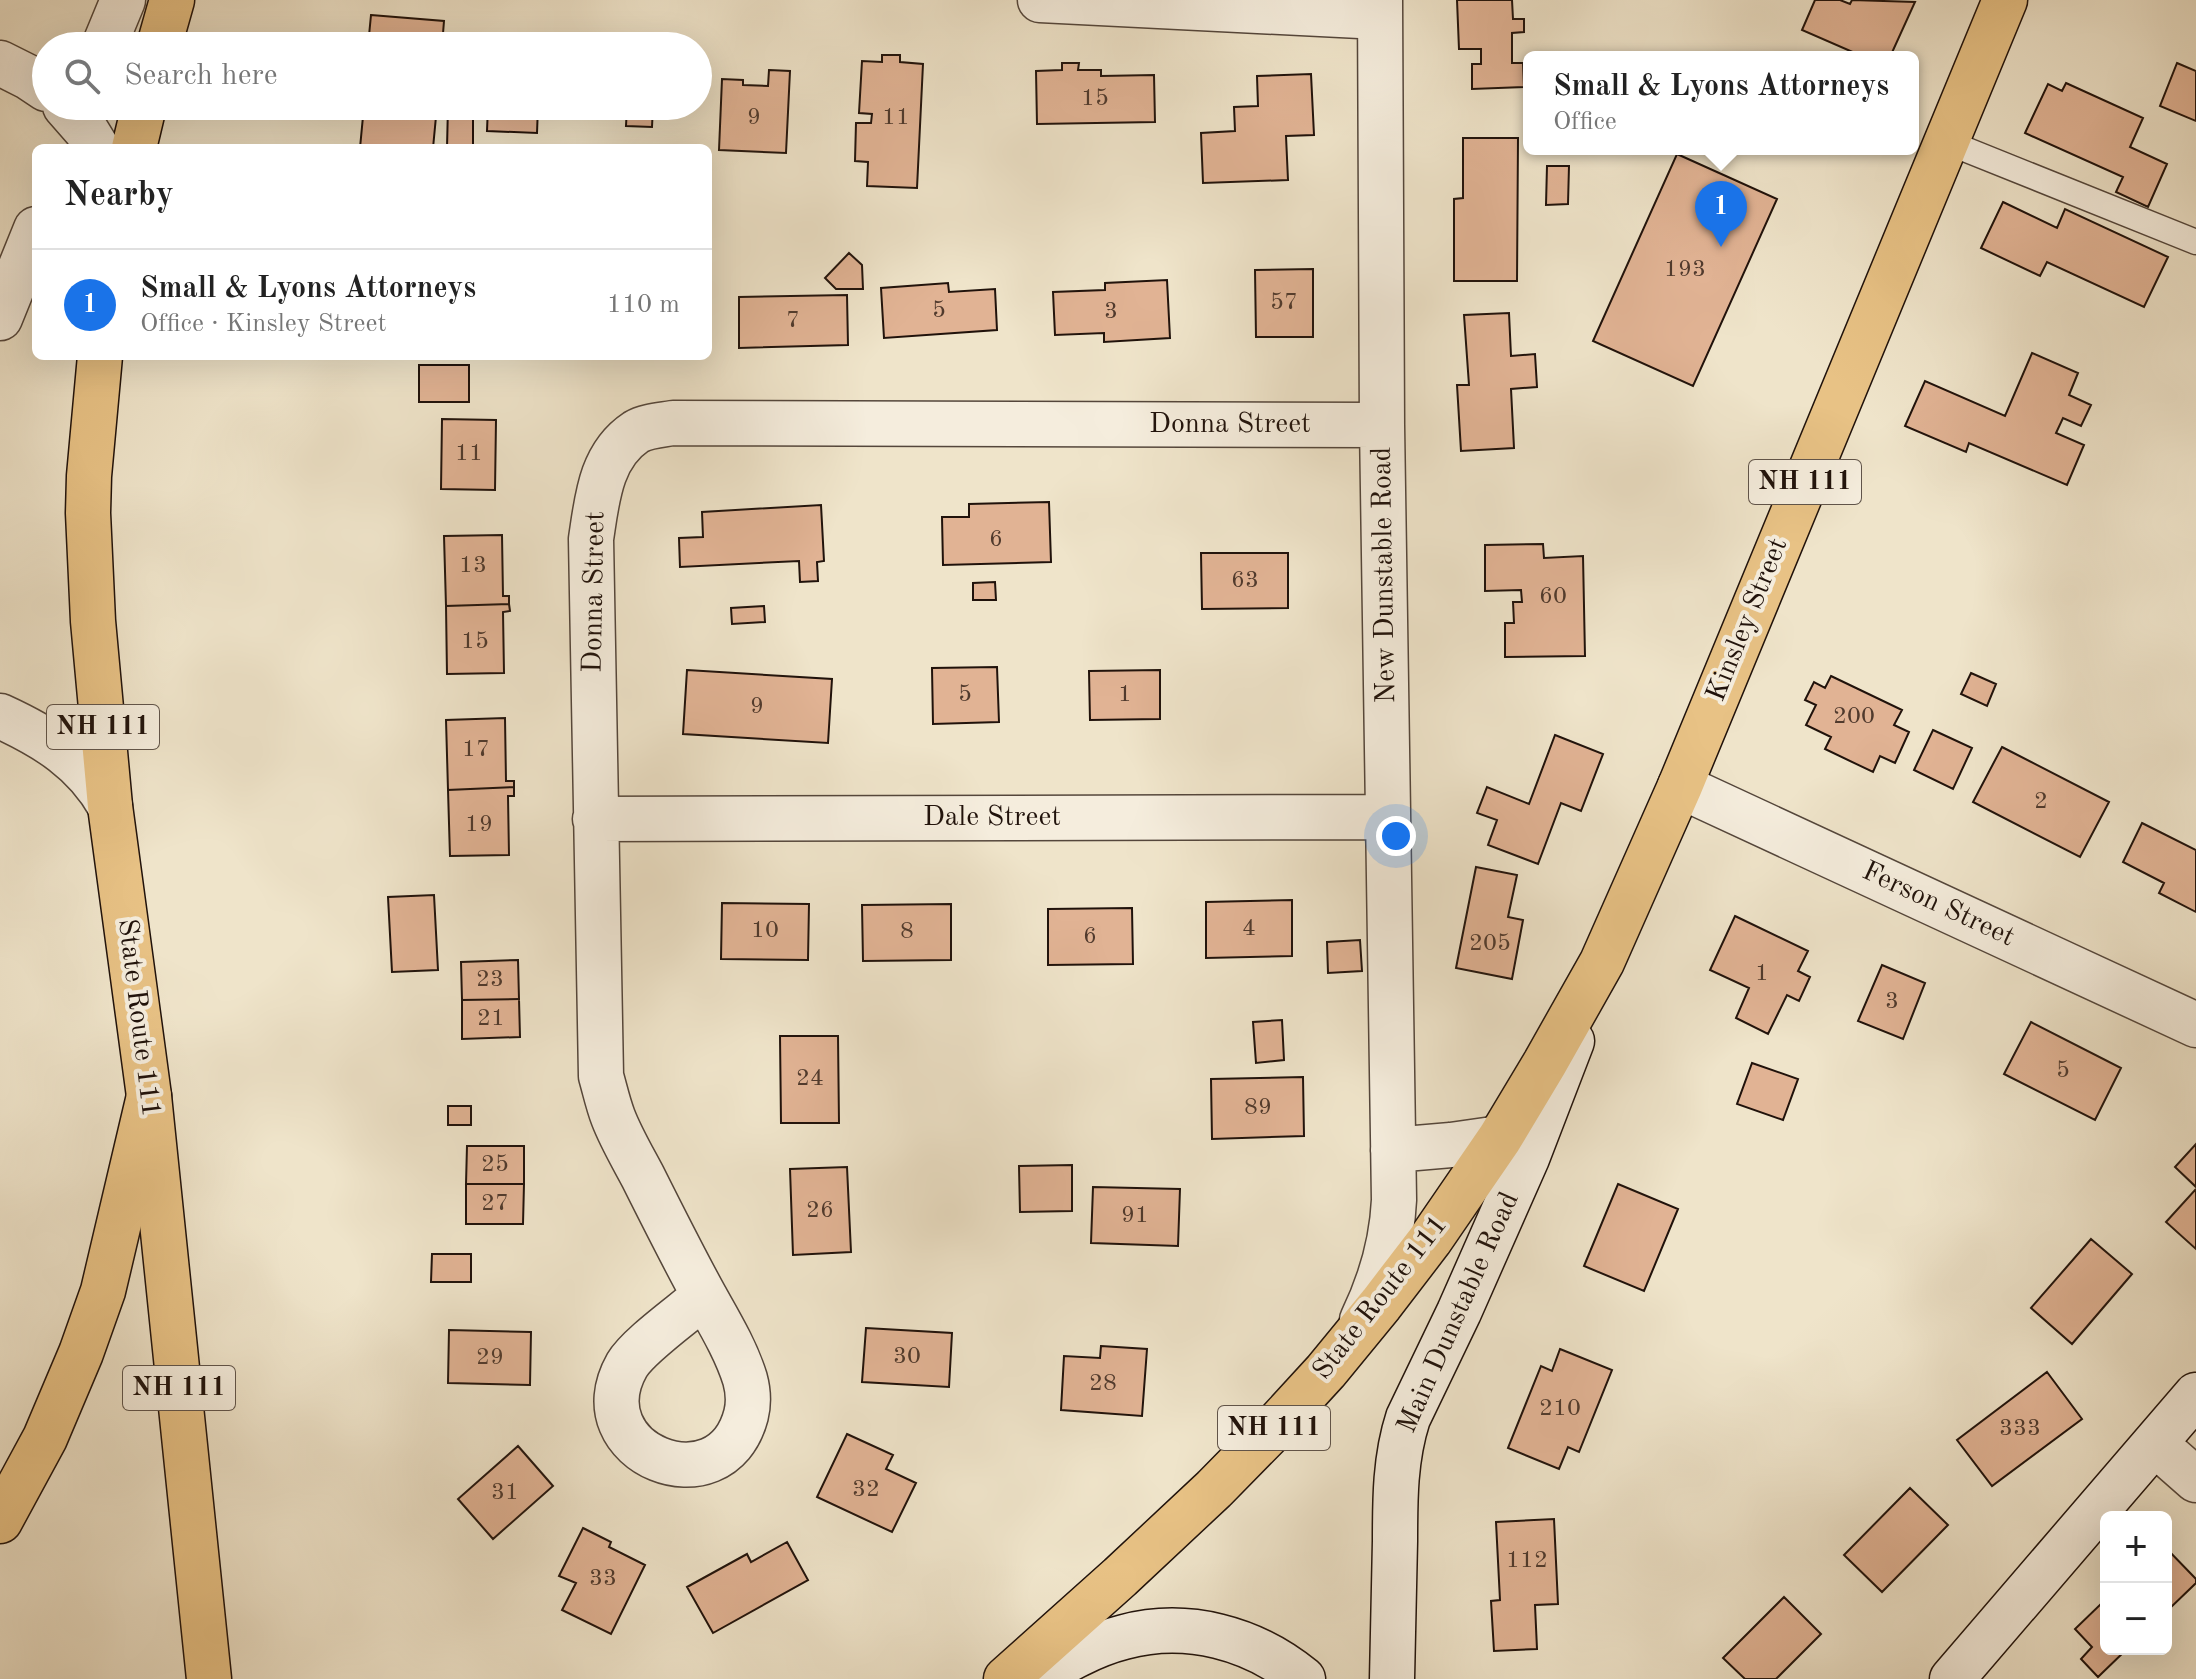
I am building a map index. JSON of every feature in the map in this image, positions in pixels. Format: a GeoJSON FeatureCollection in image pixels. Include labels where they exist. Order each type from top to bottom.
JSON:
{"type":"FeatureCollection","features":[{"type":"Feature","properties":{"kind":"main road"},"geometry":{"type":"LineString","coordinates":[[163,32],[172,0]]}},
{"type":"Feature","properties":{"kind":"main road","name":"Kinsley Street"},"geometry":{"type":"LineString","coordinates":[[1500,1138],[1602,962],[1680,786],[2005,0]]}},
{"type":"Feature","properties":{"kind":"main road"},"geometry":{"type":"LineString","coordinates":[[135,144],[141,120]]}},
{"type":"Feature","properties":{"kind":"main road","name":"State Route 111"},"geometry":{"type":"LineString","coordinates":[[100,360],[89,476],[93,621],[110,806],[149,1096],[203,1624],[212,1679]]}},
{"type":"Feature","properties":{"kind":"main road"},"geometry":{"type":"LineString","coordinates":[[0,1521],[58,1409],[98,1303],[149,1096]]}},
{"type":"Feature","properties":{"kind":"main road","name":"State Route 111"},"geometry":{"type":"LineString","coordinates":[[1006,1679],[1120,1577],[1271,1431],[1352,1341],[1430,1240],[1500,1138]]}},
{"type":"Feature","properties":{"kind":"street"},"geometry":{"type":"LineString","coordinates":[[110,32],[123,0]]}},
{"type":"Feature","properties":{"kind":"street"},"geometry":{"type":"LineString","coordinates":[[1040,0],[1380,8]]}},
{"type":"Feature","properties":{"kind":"street","name":"New Dunstable Road"},"geometry":{"type":"LineString","coordinates":[[1352,1341],[1372,1298],[1391,1235],[1394,1200],[1382,425],[1380,8]]}},
{"type":"Feature","properties":{"kind":"street"},"geometry":{"type":"LineString","coordinates":[[0,63],[32,81]]}},
{"type":"Feature","properties":{"kind":"street"},"geometry":{"type":"LineString","coordinates":[[0,318],[32,239]]}},
{"type":"Feature","properties":{"kind":"street","name":"Donna Street"},"geometry":{"type":"LineString","coordinates":[[704,1296],[613,1117],[601,1076],[591,539],[599,488],[614,453],[638,431],[673,423],[1382,425]]}},
{"type":"Feature","properties":{"kind":"street"},"geometry":{"type":"LineString","coordinates":[[0,716],[45,739],[73,759],[94,781],[110,806]]}},
{"type":"Feature","properties":{"kind":"street","name":"Ferson Street"},"geometry":{"type":"LineString","coordinates":[[1680,786],[2196,1025]]}},
{"type":"Feature","properties":{"kind":"street","name":"Dale Street"},"geometry":{"type":"LineString","coordinates":[[595,819],[1388,817]]}},
{"type":"Feature","properties":{"kind":"street","name":"Main Dunstable Road"},"geometry":{"type":"LineString","coordinates":[[1392,1679],[1396,1490],[1398,1452],[1403,1433],[1527,1158],[1602,962]]}},
{"type":"Feature","properties":{"kind":"street"},"geometry":{"type":"LineString","coordinates":[[1393,1150],[1500,1138]]}},
{"type":"Feature","properties":{"kind":"street"},"geometry":{"type":"LineString","coordinates":[[1952,1679],[2196,1395]]}},
{"type":"Feature","properties":{"kind":"street"},"geometry":{"type":"LineString","coordinates":[[2155,1444],[2196,1480]]}},
{"type":"Feature","properties":{"kind":"street"},"geometry":{"type":"LineString","coordinates":[[1035,1679],[1109,1641],[1170,1630],[1229,1639],[1266,1655],[1303,1679]]}},
{"type":"Feature","properties":{"kind":"lane"},"geometry":{"type":"LineString","coordinates":[[1947,142],[2196,242]]}},
{"type":"Feature","properties":{"kind":"building"},"geometry":{"type":"Polygon","coordinates":[[[1457,0],[1512,0],[1513,19],[1524,19],[1524,32],[1512,33],[1512,63],[1523,63],[1523,87],[1472,89],[1472,64],[1481,64],[1481,49],[1459,49],[1457,0]]]}},
{"type":"Feature","properties":{"kind":"building"},"geometry":{"type":"Polygon","coordinates":[[[1815,0],[1840,0],[1850,4],[1852,0],[1915,2],[1893,51],[1850,51],[1802,30],[1815,0]]]}},
{"type":"Feature","properties":{"kind":"building"},"geometry":{"type":"Polygon","coordinates":[[[371,15],[444,21],[443,32],[369,32],[371,15]]]}},
{"type":"Feature","properties":{"kind":"building"},"geometry":{"type":"Polygon","coordinates":[[[882,55],[900,55],[900,62],[923,64],[917,188],[867,186],[868,162],[855,161],[856,123],[871,123],[872,114],[859,113],[862,61],[882,62],[882,55]]]}},
{"type":"Feature","properties":{"kind":"building"},"geometry":{"type":"Polygon","coordinates":[[[1062,63],[1079,63],[1078,70],[1101,70],[1101,76],[1154,75],[1155,122],[1037,124],[1036,71],[1062,70],[1062,63]]]}},
{"type":"Feature","properties":{"kind":"building"},"geometry":{"type":"Polygon","coordinates":[[[2177,63],[2196,71],[2196,121],[2160,106],[2177,63]]]}},
{"type":"Feature","properties":{"kind":"building"},"geometry":{"type":"Polygon","coordinates":[[[769,70],[790,71],[786,153],[719,150],[722,79],[743,80],[743,85],[768,86],[769,70]]]}},
{"type":"Feature","properties":{"kind":"building"},"geometry":{"type":"Polygon","coordinates":[[[1311,74],[1314,135],[1286,136],[1288,180],[1203,183],[1201,133],[1235,131],[1234,107],[1258,106],[1257,76],[1311,74]]]}},
{"type":"Feature","properties":{"kind":"building"},"geometry":{"type":"Polygon","coordinates":[[[2066,83],[2143,118],[2130,147],[2167,164],[2148,207],[2116,192],[2123,177],[2025,133],[2048,84],[2062,91],[2066,83]]]}},
{"type":"Feature","properties":{"kind":"building"},"geometry":{"type":"Polygon","coordinates":[[[363,120],[436,120],[433,144],[360,144],[363,120]]]}},
{"type":"Feature","properties":{"kind":"building"},"geometry":{"type":"Polygon","coordinates":[[[448,120],[473,120],[473,144],[447,144],[448,120]]]}},
{"type":"Feature","properties":{"kind":"building"},"geometry":{"type":"Polygon","coordinates":[[[487,120],[537,120],[537,133],[487,131],[487,120]]]}},
{"type":"Feature","properties":{"kind":"building"},"geometry":{"type":"Polygon","coordinates":[[[626,120],[652,120],[652,127],[626,126],[626,120]]]}},
{"type":"Feature","properties":{"kind":"building"},"geometry":{"type":"Polygon","coordinates":[[[1463,138],[1518,138],[1517,281],[1454,281],[1454,199],[1463,198],[1463,138]]]}},
{"type":"Feature","properties":{"kind":"building"},"geometry":{"type":"Polygon","coordinates":[[[1677,155],[1777,199],[1693,386],[1593,341],[1677,155]]]}},
{"type":"Feature","properties":{"kind":"building"},"geometry":{"type":"Polygon","coordinates":[[[1547,166],[1569,166],[1568,204],[1546,205],[1547,166]]]}},
{"type":"Feature","properties":{"kind":"building"},"geometry":{"type":"Polygon","coordinates":[[[2003,202],[2057,228],[2065,209],[2168,257],[2144,307],[2047,262],[2040,276],[1981,248],[2003,202]]]}},
{"type":"Feature","properties":{"kind":"building"},"geometry":{"type":"Polygon","coordinates":[[[849,253],[862,265],[863,289],[836,289],[825,278],[849,253]]]}},
{"type":"Feature","properties":{"kind":"building"},"geometry":{"type":"Polygon","coordinates":[[[1313,269],[1313,337],[1256,337],[1255,270],[1313,269]]]}},
{"type":"Feature","properties":{"kind":"building"},"geometry":{"type":"Polygon","coordinates":[[[1167,280],[1170,338],[1104,342],[1104,333],[1055,335],[1053,292],[1105,290],[1105,283],[1167,280]]]}},
{"type":"Feature","properties":{"kind":"building"},"geometry":{"type":"Polygon","coordinates":[[[948,283],[949,292],[995,289],[997,330],[884,338],[881,288],[948,283]]]}},
{"type":"Feature","properties":{"kind":"building"},"geometry":{"type":"Polygon","coordinates":[[[847,295],[848,345],[739,348],[739,297],[847,295]]]}},
{"type":"Feature","properties":{"kind":"building"},"geometry":{"type":"Polygon","coordinates":[[[1509,313],[1511,356],[1535,354],[1537,387],[1511,389],[1514,448],[1461,451],[1457,385],[1469,385],[1464,315],[1509,313]]]}},
{"type":"Feature","properties":{"kind":"building"},"geometry":{"type":"Polygon","coordinates":[[[2032,353],[2078,373],[2069,395],[2091,405],[2081,426],[2063,418],[2056,433],[2084,445],[2067,485],[1969,443],[1966,452],[1905,426],[1925,381],[2005,416],[2032,353]]]}},
{"type":"Feature","properties":{"kind":"building"},"geometry":{"type":"Polygon","coordinates":[[[419,365],[469,365],[469,402],[419,402],[419,365]]]}},
{"type":"Feature","properties":{"kind":"building"},"geometry":{"type":"Polygon","coordinates":[[[442,419],[496,420],[495,490],[441,489],[442,419]]]}},
{"type":"Feature","properties":{"kind":"building"},"geometry":{"type":"Polygon","coordinates":[[[1049,502],[1051,562],[943,565],[942,517],[969,517],[969,504],[1049,502]]]}},
{"type":"Feature","properties":{"kind":"building"},"geometry":{"type":"Polygon","coordinates":[[[821,505],[824,561],[817,562],[818,581],[800,582],[799,561],[680,567],[679,538],[703,537],[702,512],[821,505]]]}},
{"type":"Feature","properties":{"kind":"building"},"geometry":{"type":"Polygon","coordinates":[[[502,535],[503,596],[509,596],[509,604],[446,606],[444,536],[502,535]]]}},
{"type":"Feature","properties":{"kind":"building"},"geometry":{"type":"Polygon","coordinates":[[[1543,544],[1544,558],[1583,556],[1585,656],[1505,657],[1505,623],[1514,623],[1513,602],[1522,602],[1521,590],[1485,591],[1485,545],[1543,544]]]}},
{"type":"Feature","properties":{"kind":"building"},"geometry":{"type":"Polygon","coordinates":[[[1201,553],[1288,553],[1288,608],[1202,609],[1201,553]]]}},
{"type":"Feature","properties":{"kind":"building"},"geometry":{"type":"Polygon","coordinates":[[[995,582],[996,600],[973,600],[973,583],[995,582]]]}},
{"type":"Feature","properties":{"kind":"building"},"geometry":{"type":"Polygon","coordinates":[[[509,604],[510,611],[503,612],[504,673],[447,674],[446,606],[509,604]]]}},
{"type":"Feature","properties":{"kind":"building"},"geometry":{"type":"Polygon","coordinates":[[[764,606],[765,622],[732,624],[731,608],[764,606]]]}},
{"type":"Feature","properties":{"kind":"building"},"geometry":{"type":"Polygon","coordinates":[[[997,667],[999,722],[933,724],[932,668],[997,667]]]}},
{"type":"Feature","properties":{"kind":"building"},"geometry":{"type":"Polygon","coordinates":[[[687,670],[832,679],[828,743],[683,734],[687,670]]]}},
{"type":"Feature","properties":{"kind":"building"},"geometry":{"type":"Polygon","coordinates":[[[1160,670],[1160,719],[1090,720],[1089,671],[1160,670]]]}},
{"type":"Feature","properties":{"kind":"building"},"geometry":{"type":"Polygon","coordinates":[[[1971,673],[1996,684],[1987,706],[1961,694],[1971,673]]]}},
{"type":"Feature","properties":{"kind":"building"},"geometry":{"type":"Polygon","coordinates":[[[1831,676],[1902,710],[1894,725],[1909,732],[1895,763],[1880,756],[1873,772],[1825,749],[1831,737],[1806,725],[1816,705],[1805,700],[1814,682],[1825,688],[1831,676]]]}},
{"type":"Feature","properties":{"kind":"building"},"geometry":{"type":"Polygon","coordinates":[[[505,718],[506,781],[514,781],[514,787],[448,790],[446,720],[505,718]]]}},
{"type":"Feature","properties":{"kind":"building"},"geometry":{"type":"Polygon","coordinates":[[[1933,730],[1972,748],[1953,789],[1914,770],[1933,730]]]}},
{"type":"Feature","properties":{"kind":"building"},"geometry":{"type":"Polygon","coordinates":[[[1555,735],[1603,754],[1581,811],[1561,803],[1538,864],[1488,845],[1497,820],[1477,813],[1487,787],[1529,804],[1555,735]]]}},
{"type":"Feature","properties":{"kind":"building"},"geometry":{"type":"Polygon","coordinates":[[[2002,747],[2109,802],[2080,857],[1973,802],[2002,747]]]}},
{"type":"Feature","properties":{"kind":"building"},"geometry":{"type":"Polygon","coordinates":[[[514,787],[514,796],[508,796],[509,855],[450,856],[448,790],[514,787]]]}},
{"type":"Feature","properties":{"kind":"building"},"geometry":{"type":"Polygon","coordinates":[[[2142,823],[2196,850],[2196,912],[2159,893],[2164,883],[2123,862],[2142,823]]]}},
{"type":"Feature","properties":{"kind":"building"},"geometry":{"type":"Polygon","coordinates":[[[1476,867],[1517,875],[1508,917],[1523,920],[1512,979],[1456,968],[1476,867]]]}},
{"type":"Feature","properties":{"kind":"building"},"geometry":{"type":"Polygon","coordinates":[[[434,895],[438,970],[392,972],[388,897],[434,895]]]}},
{"type":"Feature","properties":{"kind":"building"},"geometry":{"type":"Polygon","coordinates":[[[1292,900],[1292,956],[1206,958],[1206,902],[1292,900]]]}},
{"type":"Feature","properties":{"kind":"building"},"geometry":{"type":"Polygon","coordinates":[[[722,903],[809,904],[808,960],[721,959],[722,903]]]}},
{"type":"Feature","properties":{"kind":"building"},"geometry":{"type":"Polygon","coordinates":[[[951,904],[951,960],[863,961],[862,905],[951,904]]]}},
{"type":"Feature","properties":{"kind":"building"},"geometry":{"type":"Polygon","coordinates":[[[1132,908],[1133,964],[1048,965],[1048,909],[1132,908]]]}},
{"type":"Feature","properties":{"kind":"building"},"geometry":{"type":"Polygon","coordinates":[[[1735,916],[1808,951],[1798,971],[1810,977],[1799,1001],[1787,995],[1768,1034],[1736,1018],[1749,988],[1710,970],[1735,916]]]}},
{"type":"Feature","properties":{"kind":"building"},"geometry":{"type":"Polygon","coordinates":[[[1360,940],[1362,971],[1328,973],[1327,942],[1360,940]]]}},
{"type":"Feature","properties":{"kind":"building"},"geometry":{"type":"Polygon","coordinates":[[[518,960],[519,999],[462,1000],[461,962],[518,960]]]}},
{"type":"Feature","properties":{"kind":"building"},"geometry":{"type":"Polygon","coordinates":[[[1882,965],[1925,983],[1903,1039],[1858,1021],[1882,965]]]}},
{"type":"Feature","properties":{"kind":"building"},"geometry":{"type":"Polygon","coordinates":[[[519,999],[520,1037],[462,1039],[462,1000],[519,999]]]}},
{"type":"Feature","properties":{"kind":"building"},"geometry":{"type":"Polygon","coordinates":[[[1282,1020],[1284,1060],[1256,1063],[1253,1022],[1282,1020]]]}},
{"type":"Feature","properties":{"kind":"building"},"geometry":{"type":"Polygon","coordinates":[[[2031,1022],[2121,1068],[2095,1120],[2004,1074],[2031,1022]]]}},
{"type":"Feature","properties":{"kind":"building"},"geometry":{"type":"Polygon","coordinates":[[[780,1036],[838,1036],[839,1123],[781,1123],[780,1036]]]}},
{"type":"Feature","properties":{"kind":"building"},"geometry":{"type":"Polygon","coordinates":[[[1752,1063],[1798,1079],[1783,1120],[1737,1104],[1752,1063]]]}},
{"type":"Feature","properties":{"kind":"building"},"geometry":{"type":"Polygon","coordinates":[[[1303,1077],[1304,1136],[1212,1139],[1211,1079],[1303,1077]]]}},
{"type":"Feature","properties":{"kind":"building"},"geometry":{"type":"Polygon","coordinates":[[[448,1106],[471,1106],[471,1125],[448,1125],[448,1106]]]}},
{"type":"Feature","properties":{"kind":"building"},"geometry":{"type":"Polygon","coordinates":[[[2196,1144],[2196,1187],[2175,1167],[2196,1144]]]}},
{"type":"Feature","properties":{"kind":"building"},"geometry":{"type":"Polygon","coordinates":[[[467,1146],[524,1146],[524,1184],[466,1184],[467,1146]]]}},
{"type":"Feature","properties":{"kind":"building"},"geometry":{"type":"Polygon","coordinates":[[[1072,1165],[1072,1211],[1020,1212],[1019,1166],[1072,1165]]]}},
{"type":"Feature","properties":{"kind":"building"},"geometry":{"type":"Polygon","coordinates":[[[847,1167],[851,1252],[793,1255],[790,1169],[847,1167]]]}},
{"type":"Feature","properties":{"kind":"building"},"geometry":{"type":"Polygon","coordinates":[[[466,1184],[524,1184],[523,1224],[466,1224],[466,1184]]]}},
{"type":"Feature","properties":{"kind":"building"},"geometry":{"type":"Polygon","coordinates":[[[1618,1184],[1678,1209],[1644,1291],[1584,1266],[1618,1184]]]}},
{"type":"Feature","properties":{"kind":"building"},"geometry":{"type":"Polygon","coordinates":[[[1093,1187],[1180,1189],[1178,1246],[1091,1243],[1093,1187]]]}},
{"type":"Feature","properties":{"kind":"building"},"geometry":{"type":"Polygon","coordinates":[[[2196,1189],[2196,1249],[2166,1222],[2196,1189]]]}},
{"type":"Feature","properties":{"kind":"building"},"geometry":{"type":"Polygon","coordinates":[[[2091,1239],[2132,1274],[2072,1344],[2031,1308],[2091,1239]]]}},
{"type":"Feature","properties":{"kind":"building"},"geometry":{"type":"Polygon","coordinates":[[[432,1254],[471,1254],[471,1282],[431,1282],[432,1254]]]}},
{"type":"Feature","properties":{"kind":"building"},"geometry":{"type":"Polygon","coordinates":[[[866,1328],[952,1333],[949,1387],[862,1382],[866,1328]]]}},
{"type":"Feature","properties":{"kind":"building"},"geometry":{"type":"Polygon","coordinates":[[[449,1330],[531,1332],[530,1385],[448,1383],[449,1330]]]}},
{"type":"Feature","properties":{"kind":"building"},"geometry":{"type":"Polygon","coordinates":[[[1101,1346],[1147,1349],[1142,1416],[1061,1410],[1064,1356],[1100,1358],[1101,1346]]]}},
{"type":"Feature","properties":{"kind":"building"},"geometry":{"type":"Polygon","coordinates":[[[1560,1349],[1612,1370],[1579,1452],[1568,1447],[1559,1469],[1508,1448],[1541,1366],[1552,1371],[1560,1349]]]}},
{"type":"Feature","properties":{"kind":"building"},"geometry":{"type":"Polygon","coordinates":[[[2047,1372],[2082,1419],[1992,1486],[1957,1440],[2047,1372]]]}},
{"type":"Feature","properties":{"kind":"building"},"geometry":{"type":"Polygon","coordinates":[[[847,1434],[893,1455],[886,1469],[916,1483],[892,1532],[817,1497],[847,1434]]]}},
{"type":"Feature","properties":{"kind":"building"},"geometry":{"type":"Polygon","coordinates":[[[518,1446],[553,1486],[493,1539],[458,1499],[518,1446]]]}},
{"type":"Feature","properties":{"kind":"building"},"geometry":{"type":"Polygon","coordinates":[[[1910,1488],[1948,1525],[1882,1592],[1844,1555],[1910,1488]]]}},
{"type":"Feature","properties":{"kind":"building"},"geometry":{"type":"Polygon","coordinates":[[[1554,1519],[1558,1604],[1535,1605],[1537,1649],[1494,1651],[1491,1601],[1500,1600],[1496,1522],[1554,1519]]]}},
{"type":"Feature","properties":{"kind":"building"},"geometry":{"type":"Polygon","coordinates":[[[583,1528],[611,1542],[609,1547],[645,1565],[611,1634],[562,1610],[576,1583],[559,1576],[583,1528]]]}},
{"type":"Feature","properties":{"kind":"building"},"geometry":{"type":"Polygon","coordinates":[[[787,1542],[808,1580],[713,1633],[687,1587],[747,1554],[751,1562],[787,1542]]]}},
{"type":"Feature","properties":{"kind":"building"},"geometry":{"type":"Polygon","coordinates":[[[2172,1554],[2196,1579],[2196,1583],[2172,1606],[2172,1554]]]}},
{"type":"Feature","properties":{"kind":"building"},"geometry":{"type":"Polygon","coordinates":[[[1784,1597],[1821,1634],[1776,1679],[1745,1679],[1723,1658],[1784,1597]]]}},
{"type":"Feature","properties":{"kind":"building"},"geometry":{"type":"Polygon","coordinates":[[[2100,1605],[2100,1655],[2121,1655],[2098,1677],[2081,1659],[2092,1647],[2075,1629],[2100,1605]]]}},
{"type":"Feature","properties":{"kind":"place","name":"Small & Lyons Attorneys"},"geometry":{"type":"Point","coordinates":[1721,247]}}]}
